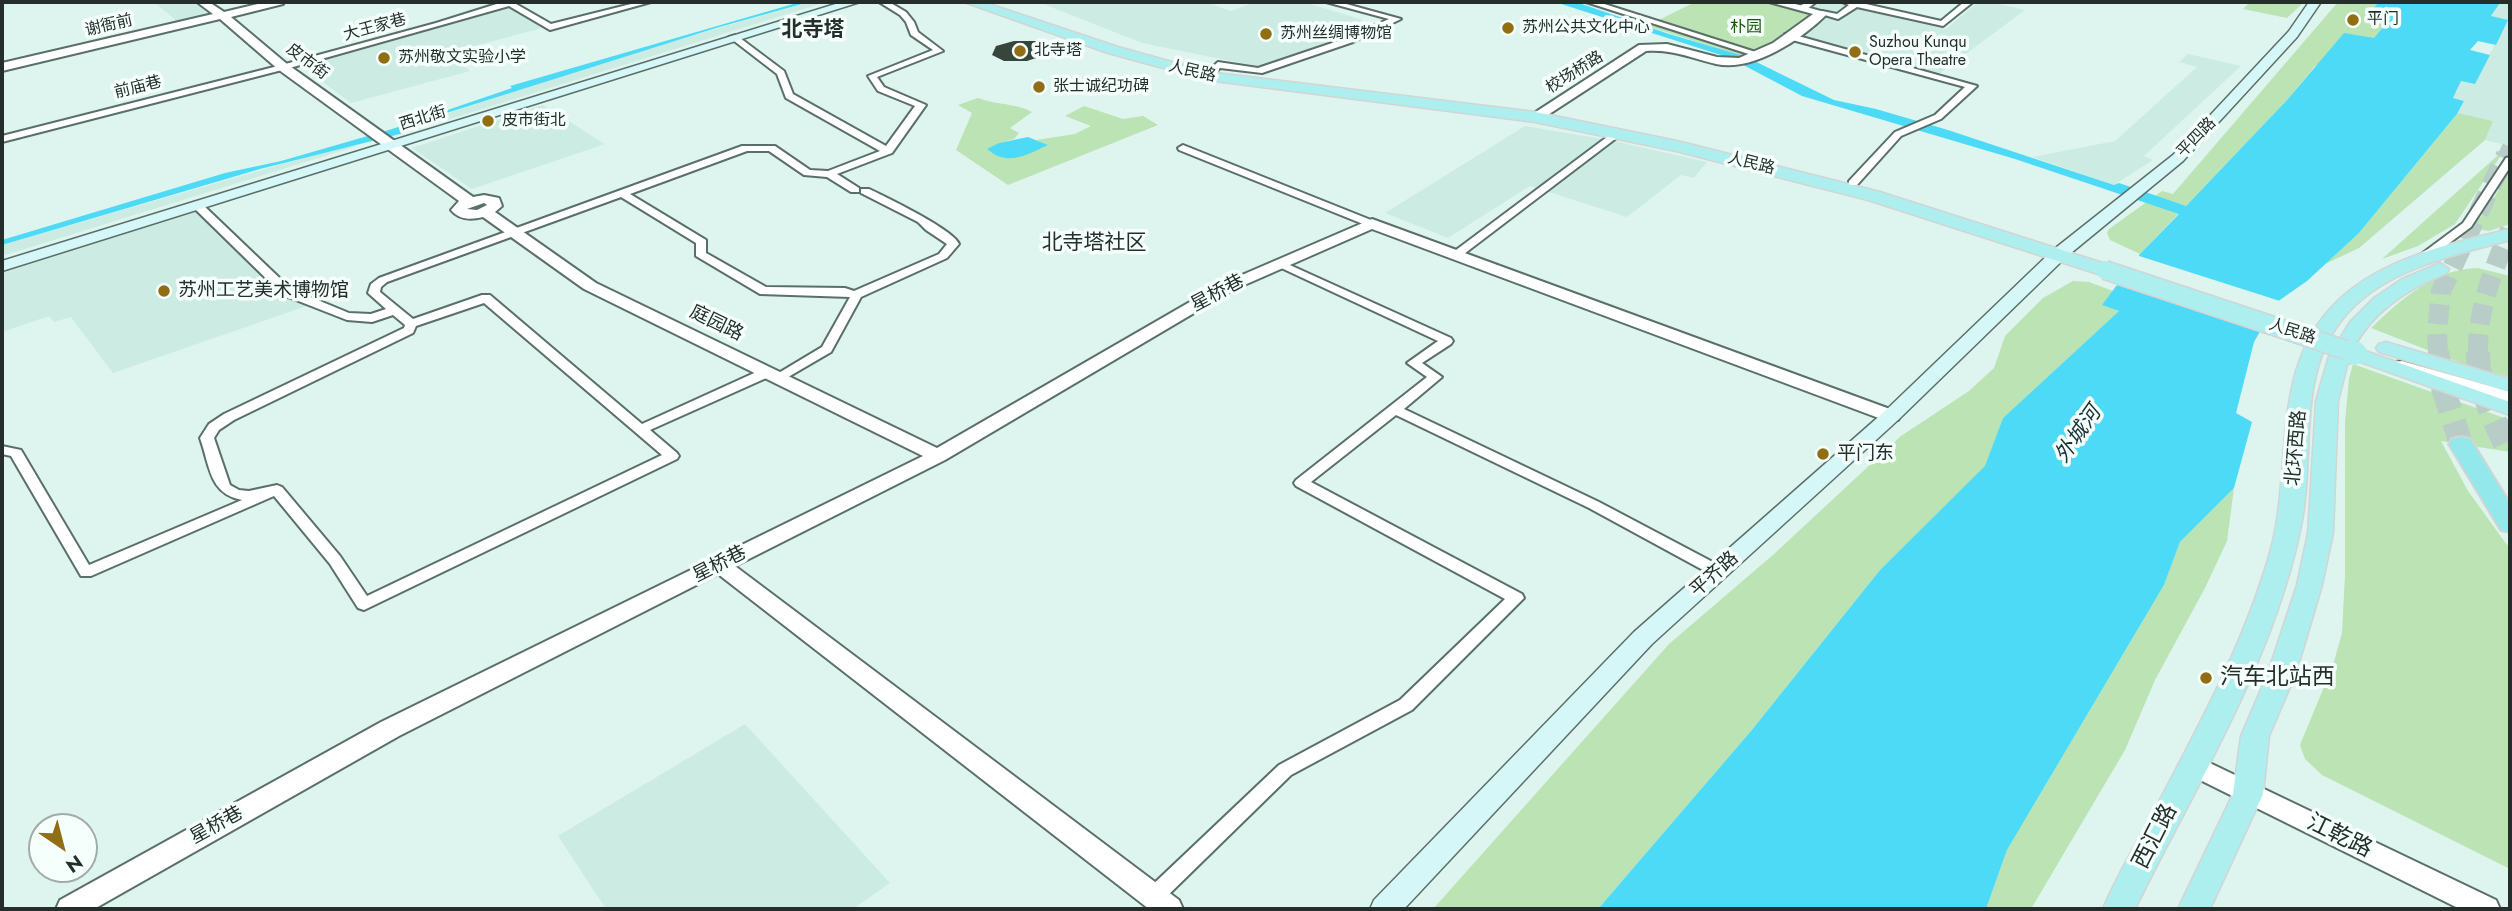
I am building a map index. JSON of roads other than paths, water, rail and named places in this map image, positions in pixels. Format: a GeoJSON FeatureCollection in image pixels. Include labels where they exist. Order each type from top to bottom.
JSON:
{"type":"FeatureCollection","features":[{"type":"Feature","properties":{"kind":"highway"},"geometry":{"type":"LineString","coordinates":[[2461,444],[2510,524]]}},
{"type":"Feature","properties":{"kind":"main road","name":"西北街"},"geometry":{"type":"LineString","coordinates":[[2,266],[198,206],[384,140],[854,2]]}},
{"type":"Feature","properties":{"kind":"main road","name":"人民路"},"geometry":{"type":"LineString","coordinates":[[971,2],[1113,50],[1209,74],[1538,115],[1681,139],[1853,183],[2063,251]]}},
{"type":"Feature","properties":{"kind":"main road","name":"人民路"},"geometry":{"type":"LineString","coordinates":[[990,2],[1122,48],[1209,74]]}},
{"type":"Feature","properties":{"kind":"main road","name":"平四路"},"geometry":{"type":"LineString","coordinates":[[2063,251],[2178,158],[2293,34],[2315,2]]}},
{"type":"Feature","properties":{"kind":"main road","name":"人民路"},"geometry":{"type":"LineString","coordinates":[[1538,115],[1848,189],[2110,265],[2361,350],[2510,409]]}},
{"type":"Feature","properties":{"kind":"main road","name":"北环西路"},"geometry":{"type":"LineString","coordinates":[[2193,765],[2248,657],[2277,574],[2291,511],[2301,402],[2313,351],[2336,314],[2389,273],[2418,261],[2510,234]]}},
{"type":"Feature","properties":{"kind":"main road","name":"北环西路"},"geometry":{"type":"LineString","coordinates":[[2249,792],[2254,738],[2283,671],[2317,555],[2322,521],[2327,410],[2332,376],[2338,358],[2359,321],[2393,292],[2434,271],[2510,247]]}},
{"type":"Feature","properties":{"kind":"main road","name":"平齐路"},"geometry":{"type":"LineString","coordinates":[[1385,909],[1643,638],[1891,415],[2063,251]]}},
{"type":"Feature","properties":{"kind":"main road","name":"人民路"},"geometry":{"type":"LineString","coordinates":[[2361,350],[2510,386]]}},
{"type":"Feature","properties":{"kind":"main road","name":"西汇路"},"geometry":{"type":"LineString","coordinates":[[2119,909],[2193,765]]}},
{"type":"Feature","properties":{"kind":"main road"},"geometry":{"type":"LineString","coordinates":[[2194,909],[2249,792]]}},
{"type":"Feature","properties":{"kind":"street","name":"皮市街"},"geometry":{"type":"LineString","coordinates":[[202,2],[384,140]]}},
{"type":"Feature","properties":{"kind":"street","name":"谢衙前"},"geometry":{"type":"LineString","coordinates":[[2,67],[279,2]]}},
{"type":"Feature","properties":{"kind":"street"},"geometry":{"type":"LineString","coordinates":[[510,2],[550,27],[647,2]]}},
{"type":"Feature","properties":{"kind":"street","name":"大王家巷"},"geometry":{"type":"LineString","coordinates":[[283,66],[439,25],[510,2]]}},
{"type":"Feature","properties":{"kind":"street"},"geometry":{"type":"LineString","coordinates":[[411,324],[373,290],[383,280],[511,232],[755,147],[771,149],[808,173],[829,174],[888,151],[921,105],[881,89],[872,76],[939,51],[914,33],[913,24],[901,12],[883,2]]}},
{"type":"Feature","properties":{"kind":"street"},"geometry":{"type":"LineString","coordinates":[[1209,74],[1218,65],[1259,71],[1337,44],[1397,19],[1330,2]]}},
{"type":"Feature","properties":{"kind":"street"},"geometry":{"type":"LineString","coordinates":[[1590,2],[1758,57]]}},
{"type":"Feature","properties":{"kind":"street"},"geometry":{"type":"LineString","coordinates":[[1775,2],[1807,5],[1838,17],[1851,3],[1943,24],[1969,2]]}},
{"type":"Feature","properties":{"kind":"street","name":"校场桥路"},"geometry":{"type":"LineString","coordinates":[[1538,115],[1643,48],[1679,47],[1736,63],[1758,57],[1822,13]]}},
{"type":"Feature","properties":{"kind":"street"},"geometry":{"type":"LineString","coordinates":[[1788,36],[1972,86],[1938,117],[1898,134],[1853,183]]}},
{"type":"Feature","properties":{"kind":"street"},"geometry":{"type":"LineString","coordinates":[[733,37],[781,73],[789,96],[888,151]]}},
{"type":"Feature","properties":{"kind":"street","name":"前庙巷"},"geometry":{"type":"LineString","coordinates":[[2,139],[283,66]]}},
{"type":"Feature","properties":{"kind":"street"},"geometry":{"type":"LineString","coordinates":[[1456,255],[1618,133]]}},
{"type":"Feature","properties":{"kind":"street","name":"庭园路"},"geometry":{"type":"LineString","coordinates":[[384,140],[470,202],[460,207],[460,213],[470,215],[485,212],[590,286],[938,456]]}},
{"type":"Feature","properties":{"kind":"street"},"geometry":{"type":"LineString","coordinates":[[1183,148],[1372,224],[1891,415]]}},
{"type":"Feature","properties":{"kind":"street"},"geometry":{"type":"LineString","coordinates":[[2418,261],[2467,225],[2510,160]]}},
{"type":"Feature","properties":{"kind":"street"},"geometry":{"type":"LineString","coordinates":[[623,194],[702,242],[700,254],[757,289],[855,295],[943,256],[953,244],[952,240],[930,228],[922,220],[829,174]]}},
{"type":"Feature","properties":{"kind":"street"},"geometry":{"type":"LineString","coordinates":[[198,206],[287,292],[347,316],[372,318],[394,310]]}},
{"type":"Feature","properties":{"kind":"street","name":"星桥巷"},"geometry":{"type":"LineString","coordinates":[[70,909],[390,729],[938,456],[1227,287],[1372,224]]}},
{"type":"Feature","properties":{"kind":"street"},"geometry":{"type":"LineString","coordinates":[[720,565],[1161,903],[1285,770],[1406,705],[1517,598],[1301,483],[1436,377],[1413,363],[1447,341],[1281,264]]}},
{"type":"Feature","properties":{"kind":"street"},"geometry":{"type":"LineString","coordinates":[[640,430],[773,375],[827,349],[856,299],[855,295]]}},
{"type":"Feature","properties":{"kind":"street"},"geometry":{"type":"LineString","coordinates":[[486,298],[672,456],[364,604],[335,560],[277,490],[249,496],[228,492],[223,487],[207,438],[209,432],[229,417],[405,334],[411,324],[486,298]]}},
{"type":"Feature","properties":{"kind":"street"},"geometry":{"type":"LineString","coordinates":[[2361,350],[2510,398]]}},
{"type":"Feature","properties":{"kind":"street"},"geometry":{"type":"LineString","coordinates":[[1396,410],[1594,505],[1719,572]]}},
{"type":"Feature","properties":{"kind":"street"},"geometry":{"type":"LineString","coordinates":[[2,450],[16,453],[86,572],[277,490]]}},
{"type":"Feature","properties":{"kind":"street","name":"江乾路"},"geometry":{"type":"LineString","coordinates":[[2193,765],[2486,909]]}},
{"type":"Feature","properties":{"kind":"water"},"geometry":{"type":"Polygon","coordinates":[[[800,2],[809,2],[716,28],[437,116],[400,134],[260,169],[2,245],[2,240],[225,173],[281,161],[392,129],[512,88],[510,86],[800,2]]]}},
{"type":"Feature","properties":{"kind":"water","name":"外城河"},"geometry":{"type":"Polygon","coordinates":[[[1555,2],[1576,2],[1744,56],[1834,100],[1948,130],[2186,206],[2287,100],[2344,33],[2374,38],[2391,18],[2369,13],[2379,2],[2509,2],[2500,3],[2491,16],[2508,20],[2496,45],[2478,41],[2470,50],[2490,55],[2475,84],[2461,81],[2453,98],[2464,101],[2457,114],[2359,233],[2307,281],[2277,302],[2254,342],[2236,413],[2252,422],[2234,488],[2180,542],[2164,585],[2007,850],[1986,909],[1598,909],[1751,731],[1880,570],[1985,466],[2003,418],[2119,311],[2102,305],[2140,254],[2179,214],[2015,159],[1802,96],[1730,58],[1555,2]]]}},
{"type":"Feature","properties":{"kind":"water"},"geometry":{"type":"Polygon","coordinates":[[[1028,137],[1048,145],[1017,158],[1002,157],[987,149],[999,143],[1028,137]]]}},
{"type":"Feature","properties":{"kind":"tunnel"},"geometry":{"type":"LineString","coordinates":[[2506,155],[2510,147]]}},
{"type":"Feature","properties":{"kind":"tunnel"},"geometry":{"type":"LineString","coordinates":[[2438,354],[2441,291],[2506,155]]}},
{"type":"Feature","properties":{"kind":"tunnel"},"geometry":{"type":"LineString","coordinates":[[2478,352],[2483,306],[2510,230]]}},
{"type":"Feature","properties":{"kind":"tunnel"},"geometry":{"type":"LineString","coordinates":[[2437,352],[2443,388],[2461,444]]}},
{"type":"Feature","properties":{"kind":"tunnel"},"geometry":{"type":"LineString","coordinates":[[2478,352],[2484,392],[2510,454]]}},
{"type":"Feature","properties":{"kind":"place","name":"平门"},"geometry":{"type":"Point","coordinates":[2353,20]}},
{"type":"Feature","properties":{"kind":"place","name":"苏州公共文化中心"},"geometry":{"type":"Point","coordinates":[1508,28]}},
{"type":"Feature","properties":{"kind":"place","name":"苏州丝绸博物馆"},"geometry":{"type":"Point","coordinates":[1266,34]}},
{"type":"Feature","properties":{"kind":"place","name":"北寺塔"},"geometry":{"type":"Point","coordinates":[1020,51]}},
{"type":"Feature","properties":{"kind":"place","name":"Suzhou Kunqu Opera Theatre"},"geometry":{"type":"Point","coordinates":[1855,52]}},
{"type":"Feature","properties":{"kind":"place","name":"苏州敬文实验小学"},"geometry":{"type":"Point","coordinates":[384,58]}},
{"type":"Feature","properties":{"kind":"place","name":"张士诚纪功碑"},"geometry":{"type":"Point","coordinates":[1039,87]}},
{"type":"Feature","properties":{"kind":"place","name":"皮市街北"},"geometry":{"type":"Point","coordinates":[488,121]}},
{"type":"Feature","properties":{"kind":"place","name":"苏州工艺美术博物馆"},"geometry":{"type":"Point","coordinates":[164,291]}},
{"type":"Feature","properties":{"kind":"place","name":"平门东"},"geometry":{"type":"Point","coordinates":[1823,454]}},
{"type":"Feature","properties":{"kind":"place","name":"汽车北站西"},"geometry":{"type":"Point","coordinates":[2206,678]}},
{"type":"Feature","properties":{"kind":"district","name":"北寺塔"},"geometry":{"type":"Point","coordinates":[813,31]}},
{"type":"Feature","properties":{"kind":"district","name":"北寺塔社区"},"geometry":{"type":"Point","coordinates":[1094,244]}},
{"type":"Feature","properties":{"kind":"park label","name":"朴园"},"geometry":{"type":"Point","coordinates":[1746,28]}}]}
